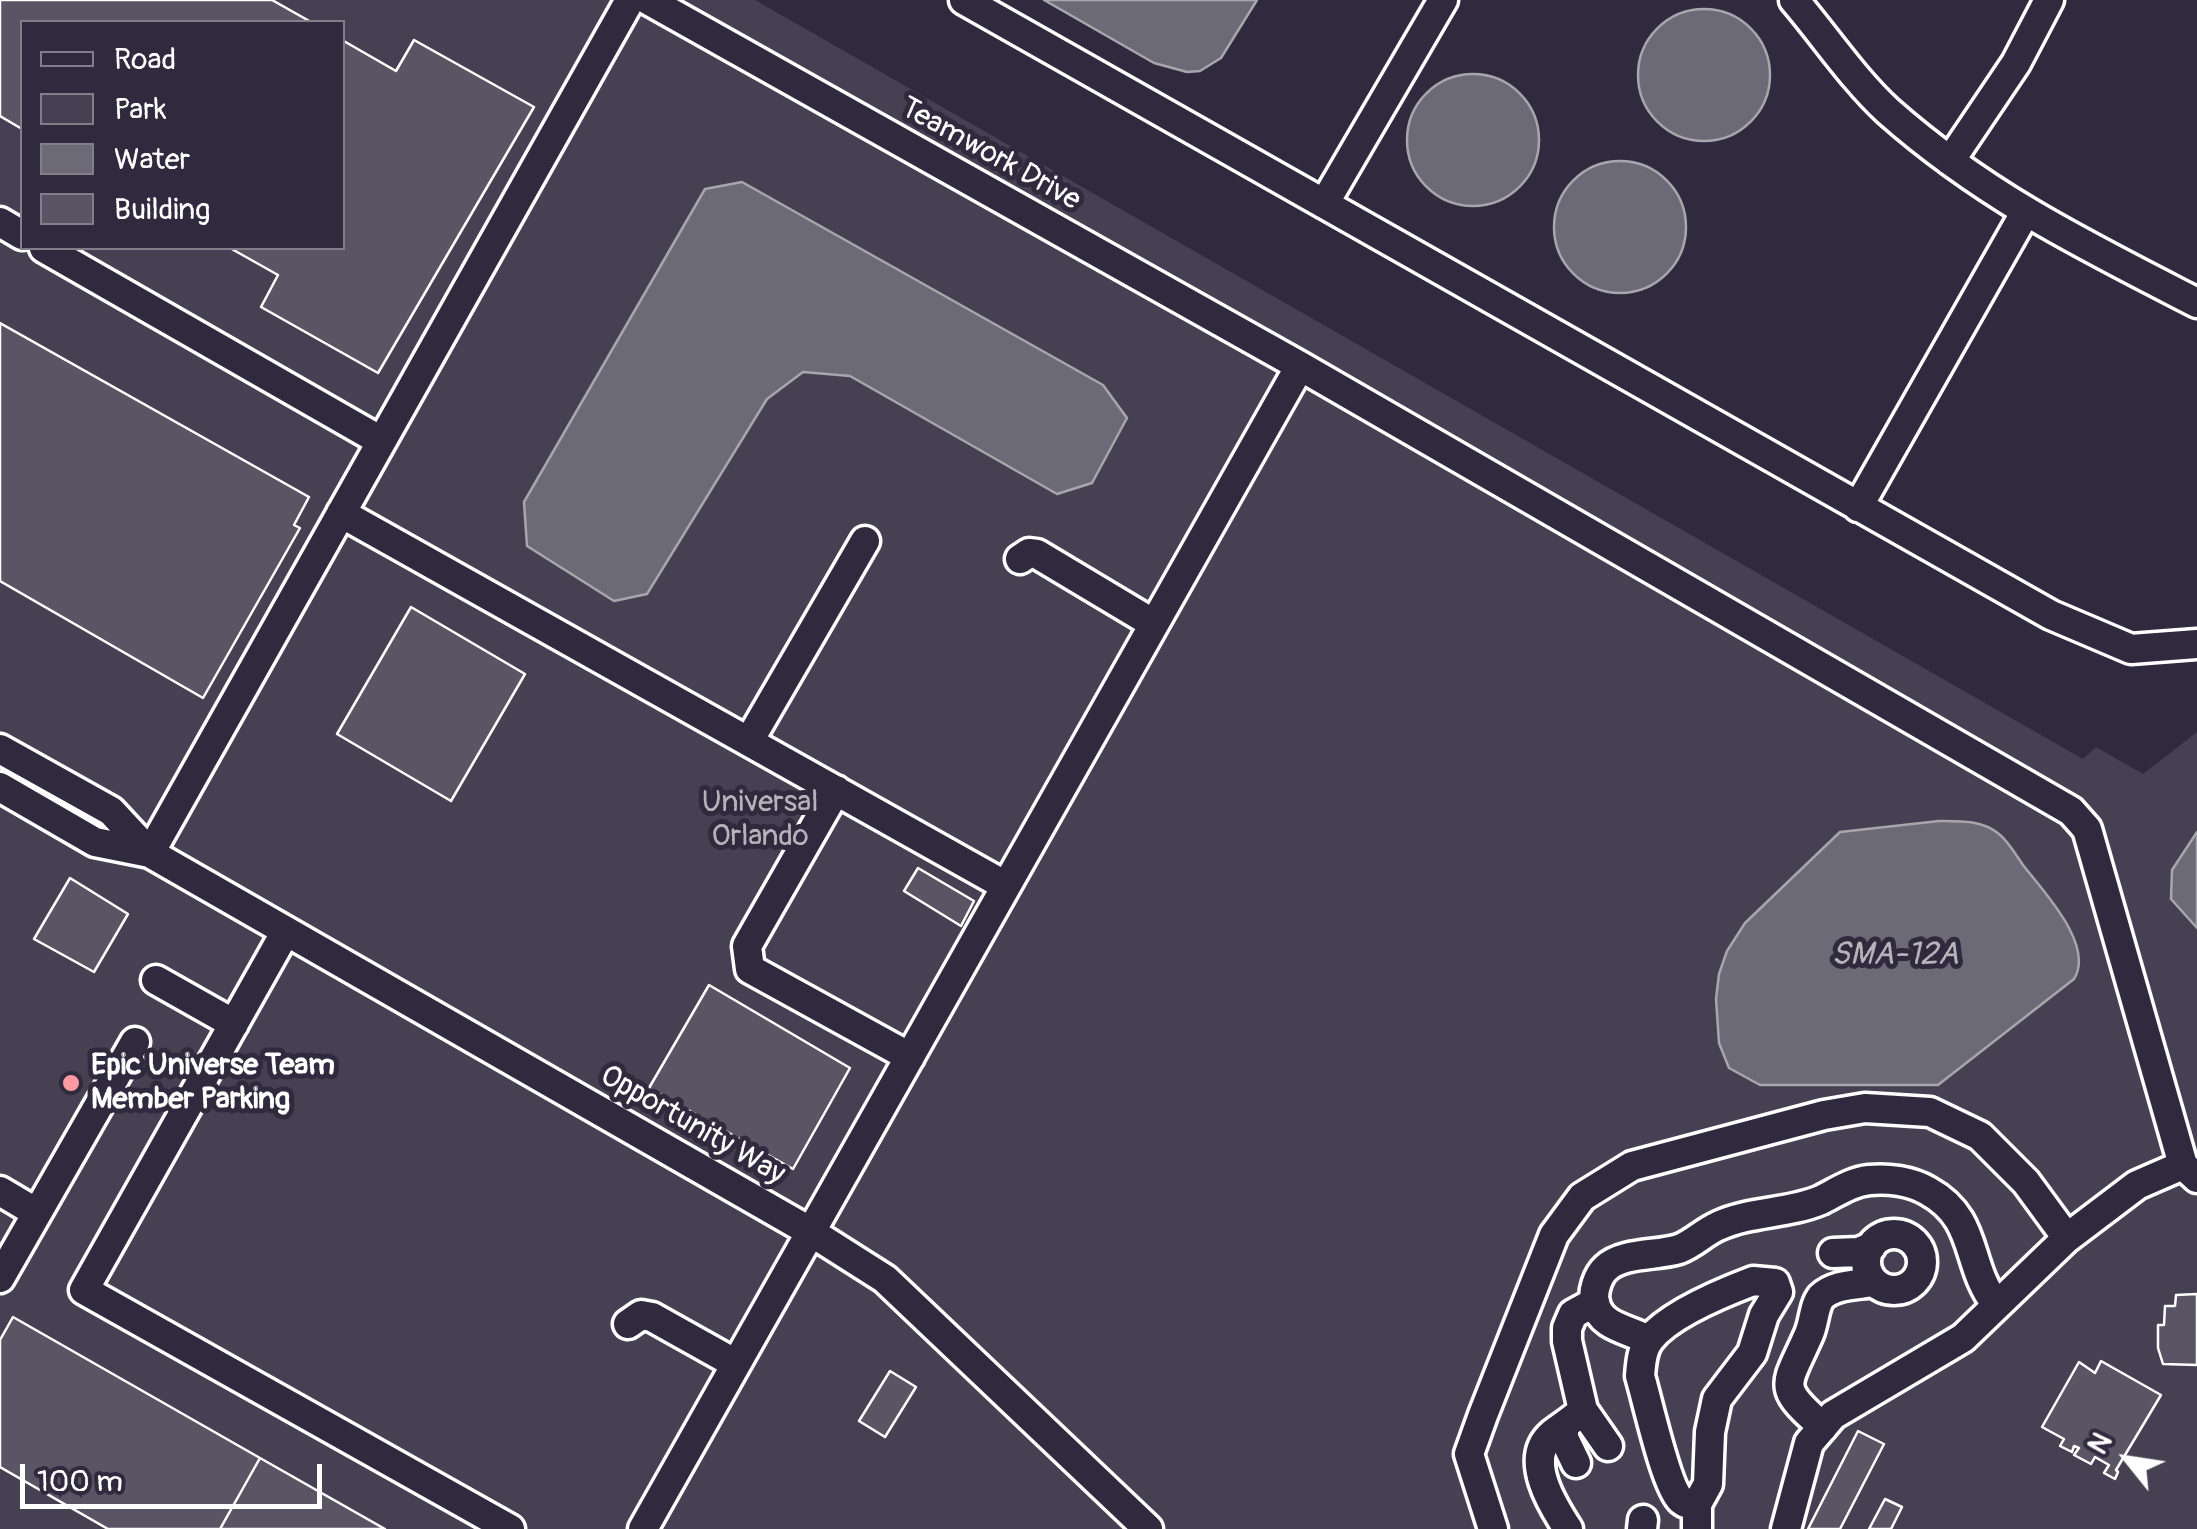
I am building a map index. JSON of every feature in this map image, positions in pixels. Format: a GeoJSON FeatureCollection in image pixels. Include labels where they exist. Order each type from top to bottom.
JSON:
{"type":"FeatureCollection","features":[{"type":"Feature","properties":{"kind":"street"},"geometry":{"type":"LineString","coordinates":[[150,852],[630,0]]}},
{"type":"Feature","properties":{"kind":"street","name":"Teamwork Drive"},"geometry":{"type":"LineString","coordinates":[[648,0],[1300,366],[2071,811],[2086,829],[2190,1171]]}},
{"type":"Feature","properties":{"kind":"street"},"geometry":{"type":"LineString","coordinates":[[964,0],[2050,615],[2131,650],[2197,644]]}},
{"type":"Feature","properties":{"kind":"street"},"geometry":{"type":"LineString","coordinates":[[1324,204],[1443,0]]}},
{"type":"Feature","properties":{"kind":"street"},"geometry":{"type":"LineString","coordinates":[[1794,0],[1885,108],[1950,161],[2025,212],[2197,303]]}},
{"type":"Feature","properties":{"kind":"street"},"geometry":{"type":"LineString","coordinates":[[1950,161],[2016,63],[2049,0]]}},
{"type":"Feature","properties":{"kind":"street"},"geometry":{"type":"LineString","coordinates":[[1858,506],[2025,212]]}},
{"type":"Feature","properties":{"kind":"street"},"geometry":{"type":"LineString","coordinates":[[48,250],[382,441]]}},
{"type":"Feature","properties":{"kind":"street"},"geometry":{"type":"LineString","coordinates":[[643,1529],[1300,366]]}},
{"type":"Feature","properties":{"kind":"street"},"geometry":{"type":"LineString","coordinates":[[341,513],[1006,886]]}},
{"type":"Feature","properties":{"kind":"street"},"geometry":{"type":"LineString","coordinates":[[748,741],[864,541]]}},
{"type":"Feature","properties":{"kind":"street"},"geometry":{"type":"LineString","coordinates":[[1020,559],[1029,553],[1037,554],[1154,624]]}},
{"type":"Feature","properties":{"kind":"street","name":"Opportunity Way"},"geometry":{"type":"LineString","coordinates":[[0,749],[111,811],[150,852],[885,1279],[1148,1529]]}},
{"type":"Feature","properties":{"kind":"street"},"geometry":{"type":"LineString","coordinates":[[8,792],[32,767]]}},
{"type":"Feature","properties":{"kind":"street"},"geometry":{"type":"LineString","coordinates":[[836,790],[747,946],[750,969],[910,1056]]}},
{"type":"Feature","properties":{"kind":"street","name":"Opportunity Way"},"geometry":{"type":"LineString","coordinates":[[8,792],[96,842],[150,852]]}},
{"type":"Feature","properties":{"kind":"street"},"geometry":{"type":"LineString","coordinates":[[286,931],[84,1290],[510,1529]]}},
{"type":"Feature","properties":{"kind":"street"},"geometry":{"type":"LineString","coordinates":[[156,980],[234,1024]]}},
{"type":"Feature","properties":{"kind":"street"},"geometry":{"type":"LineString","coordinates":[[0,1278],[135,1042]]}},
{"type":"Feature","properties":{"kind":"street"},"geometry":{"type":"LineString","coordinates":[[1493,1529],[1469,1454],[1483,1415],[1554,1235],[1582,1197],[1632,1166],[1824,1115],[1865,1108],[1930,1112],[1980,1136],[2026,1182],[2067,1238]]}},
{"type":"Feature","properties":{"kind":"street"},"geometry":{"type":"LineString","coordinates":[[1786,1529],[1809,1442],[1833,1415],[1963,1338],[2067,1238],[2137,1185],[2190,1171]]}},
{"type":"Feature","properties":{"kind":"street"},"geometry":{"type":"LineString","coordinates":[[1648,1340],[1609,1324],[1594,1302],[1599,1278],[1606,1268],[1618,1260],[1655,1256],[1684,1247],[1730,1221],[1802,1207],[1853,1183],[1886,1179],[1915,1184],[1947,1203],[1970,1236],[1982,1286],[1996,1304]]}},
{"type":"Feature","properties":{"kind":"street"},"geometry":{"type":"LineString","coordinates":[[0,1192],[37,1213]]}},
{"type":"Feature","properties":{"kind":"street"},"geometry":{"type":"LineString","coordinates":[[1833,1253],[1860,1252],[1886,1236],[1896,1234],[1913,1241],[1922,1257],[1920,1275],[1907,1288],[1889,1290],[1874,1282],[1866,1265],[1871,1246]]}},
{"type":"Feature","properties":{"kind":"street"},"geometry":{"type":"LineString","coordinates":[[1754,1281],[1775,1283],[1778,1292],[1764,1315],[1752,1354],[1718,1399],[1710,1432],[1708,1484],[1697,1516],[1680,1500],[1640,1376],[1648,1340],[1660,1329],[1733,1289],[1754,1281]]}},
{"type":"Feature","properties":{"kind":"street"},"geometry":{"type":"LineString","coordinates":[[1823,1426],[1791,1396],[1791,1370],[1823,1295],[1836,1288],[1874,1282]]}},
{"type":"Feature","properties":{"kind":"street"},"geometry":{"type":"LineString","coordinates":[[1576,1464],[1564,1438],[1573,1418],[1568,1328],[1574,1314],[1594,1302]]}},
{"type":"Feature","properties":{"kind":"street"},"geometry":{"type":"LineString","coordinates":[[628,1324],[641,1315],[652,1318],[736,1364]]}},
{"type":"Feature","properties":{"kind":"street"},"geometry":{"type":"LineString","coordinates":[[1573,1418],[1608,1446]]}},
{"type":"Feature","properties":{"kind":"street"},"geometry":{"type":"LineString","coordinates":[[1568,1529],[1551,1502],[1540,1468],[1545,1443],[1573,1418]]}},
{"type":"Feature","properties":{"kind":"green space","name":"Universal Orlando"},"geometry":{"type":"Polygon","coordinates":[[[0,0],[755,0],[2083,759],[2096,747],[2143,774],[2197,732],[2197,1529],[0,1529],[0,0]]]}},
{"type":"Feature","properties":{"kind":"water"},"geometry":{"type":"Polygon","coordinates":[[[1044,0],[1257,0],[1221,58],[1200,71],[1187,72],[1154,63],[1044,0]]]}},
{"type":"Feature","properties":{"kind":"water"},"geometry":{"type":"Polygon","coordinates":[[[1704,9],[1729,14],[1751,28],[1765,50],[1770,75],[1765,100],[1751,122],[1729,136],[1704,141],[1679,136],[1657,122],[1643,100],[1638,75],[1643,50],[1657,28],[1679,14],[1704,9]]]}},
{"type":"Feature","properties":{"kind":"water"},"geometry":{"type":"Polygon","coordinates":[[[1473,74],[1498,79],[1520,93],[1534,115],[1539,140],[1534,165],[1520,187],[1498,201],[1473,206],[1448,201],[1426,187],[1412,165],[1407,140],[1412,115],[1426,93],[1448,79],[1473,74]]]}},
{"type":"Feature","properties":{"kind":"water"},"geometry":{"type":"Polygon","coordinates":[[[1620,161],[1645,166],[1667,180],[1681,202],[1686,227],[1681,252],[1667,274],[1645,288],[1620,293],[1595,288],[1573,274],[1559,252],[1554,227],[1559,202],[1573,180],[1595,166],[1620,161]]]}},
{"type":"Feature","properties":{"kind":"water"},"geometry":{"type":"Polygon","coordinates":[[[742,182],[1103,385],[1127,418],[1092,483],[1057,494],[850,376],[803,372],[767,399],[647,594],[614,601],[527,546],[524,502],[705,189],[742,182]]]}},
{"type":"Feature","properties":{"kind":"water","name":"SMA-12A"},"geometry":{"type":"Polygon","coordinates":[[[1939,821],[1978,824],[2006,840],[2072,935],[2079,965],[2074,979],[1938,1085],[1760,1085],[1729,1068],[1719,1043],[1716,999],[1727,951],[1745,923],[1840,832],[1939,821]]]}},
{"type":"Feature","properties":{"kind":"water"},"geometry":{"type":"Polygon","coordinates":[[[2197,832],[2197,928],[2171,899],[2172,870],[2197,832]]]}},
{"type":"Feature","properties":{"kind":"building"},"geometry":{"type":"Polygon","coordinates":[[[0,0],[272,0],[307,20],[20,20],[20,128],[0,116],[0,0]]]}},
{"type":"Feature","properties":{"kind":"building"},"geometry":{"type":"Polygon","coordinates":[[[414,40],[534,107],[378,373],[261,307],[278,275],[234,250],[345,250],[345,42],[396,71],[414,40]]]}},
{"type":"Feature","properties":{"kind":"building"},"geometry":{"type":"Polygon","coordinates":[[[0,323],[309,497],[294,525],[300,528],[203,698],[0,581],[0,323]]]}},
{"type":"Feature","properties":{"kind":"building"},"geometry":{"type":"Polygon","coordinates":[[[411,607],[525,674],[451,801],[337,734],[411,607]]]}},
{"type":"Feature","properties":{"kind":"building"},"geometry":{"type":"Polygon","coordinates":[[[918,868],[974,901],[961,926],[904,891],[918,868]]]}},
{"type":"Feature","properties":{"kind":"building"},"geometry":{"type":"Polygon","coordinates":[[[70,878],[128,914],[94,972],[34,939],[70,878]]]}},
{"type":"Feature","properties":{"kind":"building"},"geometry":{"type":"Polygon","coordinates":[[[709,985],[850,1068],[793,1169],[649,1088],[709,985]]]}},
{"type":"Feature","properties":{"kind":"building"},"geometry":{"type":"Polygon","coordinates":[[[2197,1294],[2197,1365],[2163,1364],[2158,1325],[2164,1325],[2165,1306],[2175,1306],[2176,1295],[2197,1294]]]}},
{"type":"Feature","properties":{"kind":"building"},"geometry":{"type":"Polygon","coordinates":[[[13,1317],[260,1458],[220,1529],[108,1529],[0,1467],[0,1340],[13,1317]]]}},
{"type":"Feature","properties":{"kind":"building"},"geometry":{"type":"Polygon","coordinates":[[[2101,1361],[2161,1395],[2116,1470],[2115,1479],[2104,1473],[2109,1465],[2095,1457],[2091,1464],[2074,1455],[2079,1448],[2074,1446],[2072,1452],[2060,1446],[2064,1439],[2042,1427],[2079,1362],[2095,1373],[2101,1361]]]}},
{"type":"Feature","properties":{"kind":"building"},"geometry":{"type":"Polygon","coordinates":[[[890,1371],[916,1387],[885,1437],[859,1421],[890,1371]]]}},
{"type":"Feature","properties":{"kind":"building"},"geometry":{"type":"Polygon","coordinates":[[[1858,1431],[1884,1444],[1840,1529],[1808,1529],[1858,1431]]]}},
{"type":"Feature","properties":{"kind":"building"},"geometry":{"type":"Polygon","coordinates":[[[260,1458],[385,1529],[220,1529],[260,1458]]]}},
{"type":"Feature","properties":{"kind":"building"},"geometry":{"type":"Polygon","coordinates":[[[1885,1499],[1902,1507],[1891,1529],[1869,1529],[1885,1499]]]}},
{"type":"Feature","properties":{"kind":"place","name":"Epic Universe Team Member Parking"},"geometry":{"type":"Point","coordinates":[71,1083]}}]}
